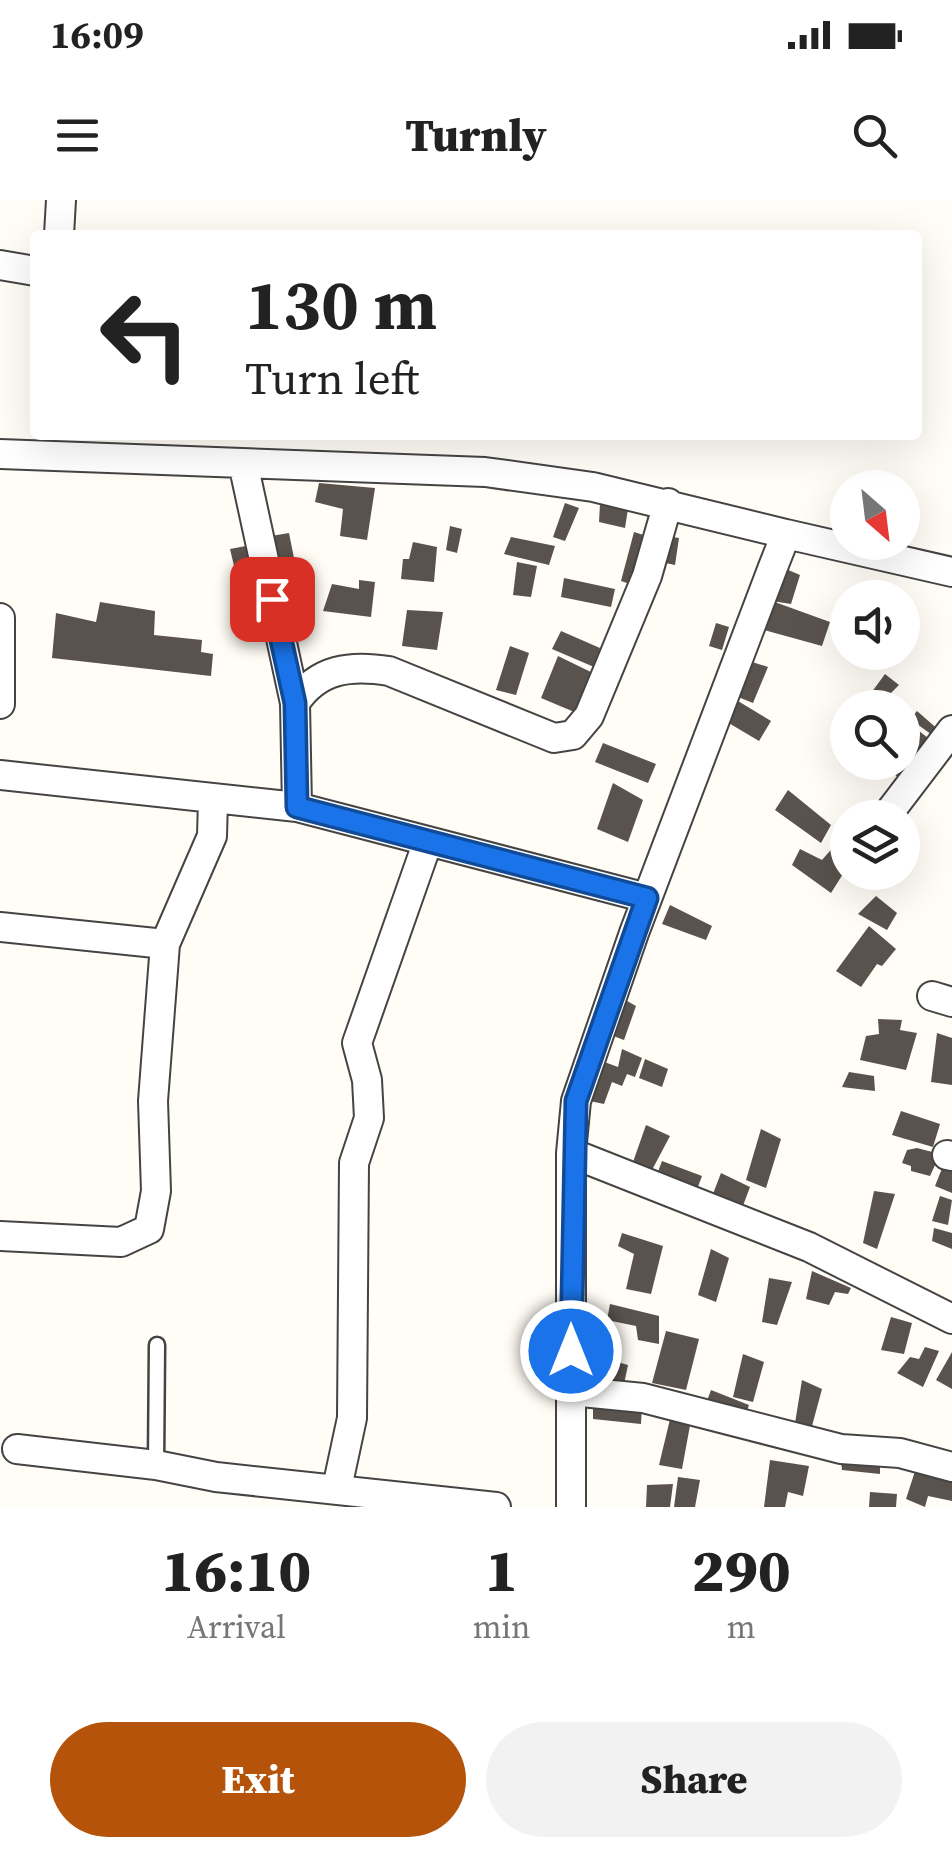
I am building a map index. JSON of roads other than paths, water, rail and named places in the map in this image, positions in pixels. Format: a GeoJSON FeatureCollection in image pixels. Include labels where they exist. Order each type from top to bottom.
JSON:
{"type":"FeatureCollection","features":[{"type":"Feature","properties":{"kind":"street"},"geometry":{"type":"LineString","coordinates":[[59,230],[62,200]]}},
{"type":"Feature","properties":{"kind":"street"},"geometry":{"type":"LineString","coordinates":[[0,265],[30,270]]}},
{"type":"Feature","properties":{"kind":"street"},"geometry":{"type":"LineString","coordinates":[[0,454],[50,446],[243,463],[485,472],[668,503],[952,572]]}},
{"type":"Feature","properties":{"kind":"street"},"geometry":{"type":"LineString","coordinates":[[243,463],[295,703],[297,807]]}},
{"type":"Feature","properties":{"kind":"street"},"geometry":{"type":"LineString","coordinates":[[295,703],[311,683],[325,674],[370,668],[389,670],[554,738],[573,734],[588,716],[647,576],[668,503]]}},
{"type":"Feature","properties":{"kind":"street"},"geometry":{"type":"LineString","coordinates":[[562,1507],[571,1506],[571,1153],[576,1101],[647,898],[786,534]]}},
{"type":"Feature","properties":{"kind":"street"},"geometry":{"type":"LineString","coordinates":[[0,618],[0,704]]}},
{"type":"Feature","properties":{"kind":"street"},"geometry":{"type":"LineString","coordinates":[[899,800],[952,730]]}},
{"type":"Feature","properties":{"kind":"street"},"geometry":{"type":"LineString","coordinates":[[0,774],[297,807],[647,898]]}},
{"type":"Feature","properties":{"kind":"street"},"geometry":{"type":"LineString","coordinates":[[0,1236],[121,1242],[149,1230],[156,1191],[153,1101],[165,944],[212,836],[213,799]]}},
{"type":"Feature","properties":{"kind":"street"},"geometry":{"type":"LineString","coordinates":[[337,1488],[352,1418],[354,1163],[370,1118],[367,1080],[356,1042],[428,841]]}},
{"type":"Feature","properties":{"kind":"street"},"geometry":{"type":"LineString","coordinates":[[0,928],[165,944]]}},
{"type":"Feature","properties":{"kind":"street"},"geometry":{"type":"LineString","coordinates":[[571,1153],[810,1248],[952,1319]]}},
{"type":"Feature","properties":{"kind":"street"},"geometry":{"type":"LineString","coordinates":[[571,1390],[643,1398],[841,1449],[900,1452],[952,1467]]}},
{"type":"Feature","properties":{"kind":"street"},"geometry":{"type":"LineString","coordinates":[[18,1449],[156,1465],[216,1478],[496,1507]]}},
{"type":"Feature","properties":{"kind":"lane"},"geometry":{"type":"LineString","coordinates":[[156,1465],[157,1344]]}}]}
